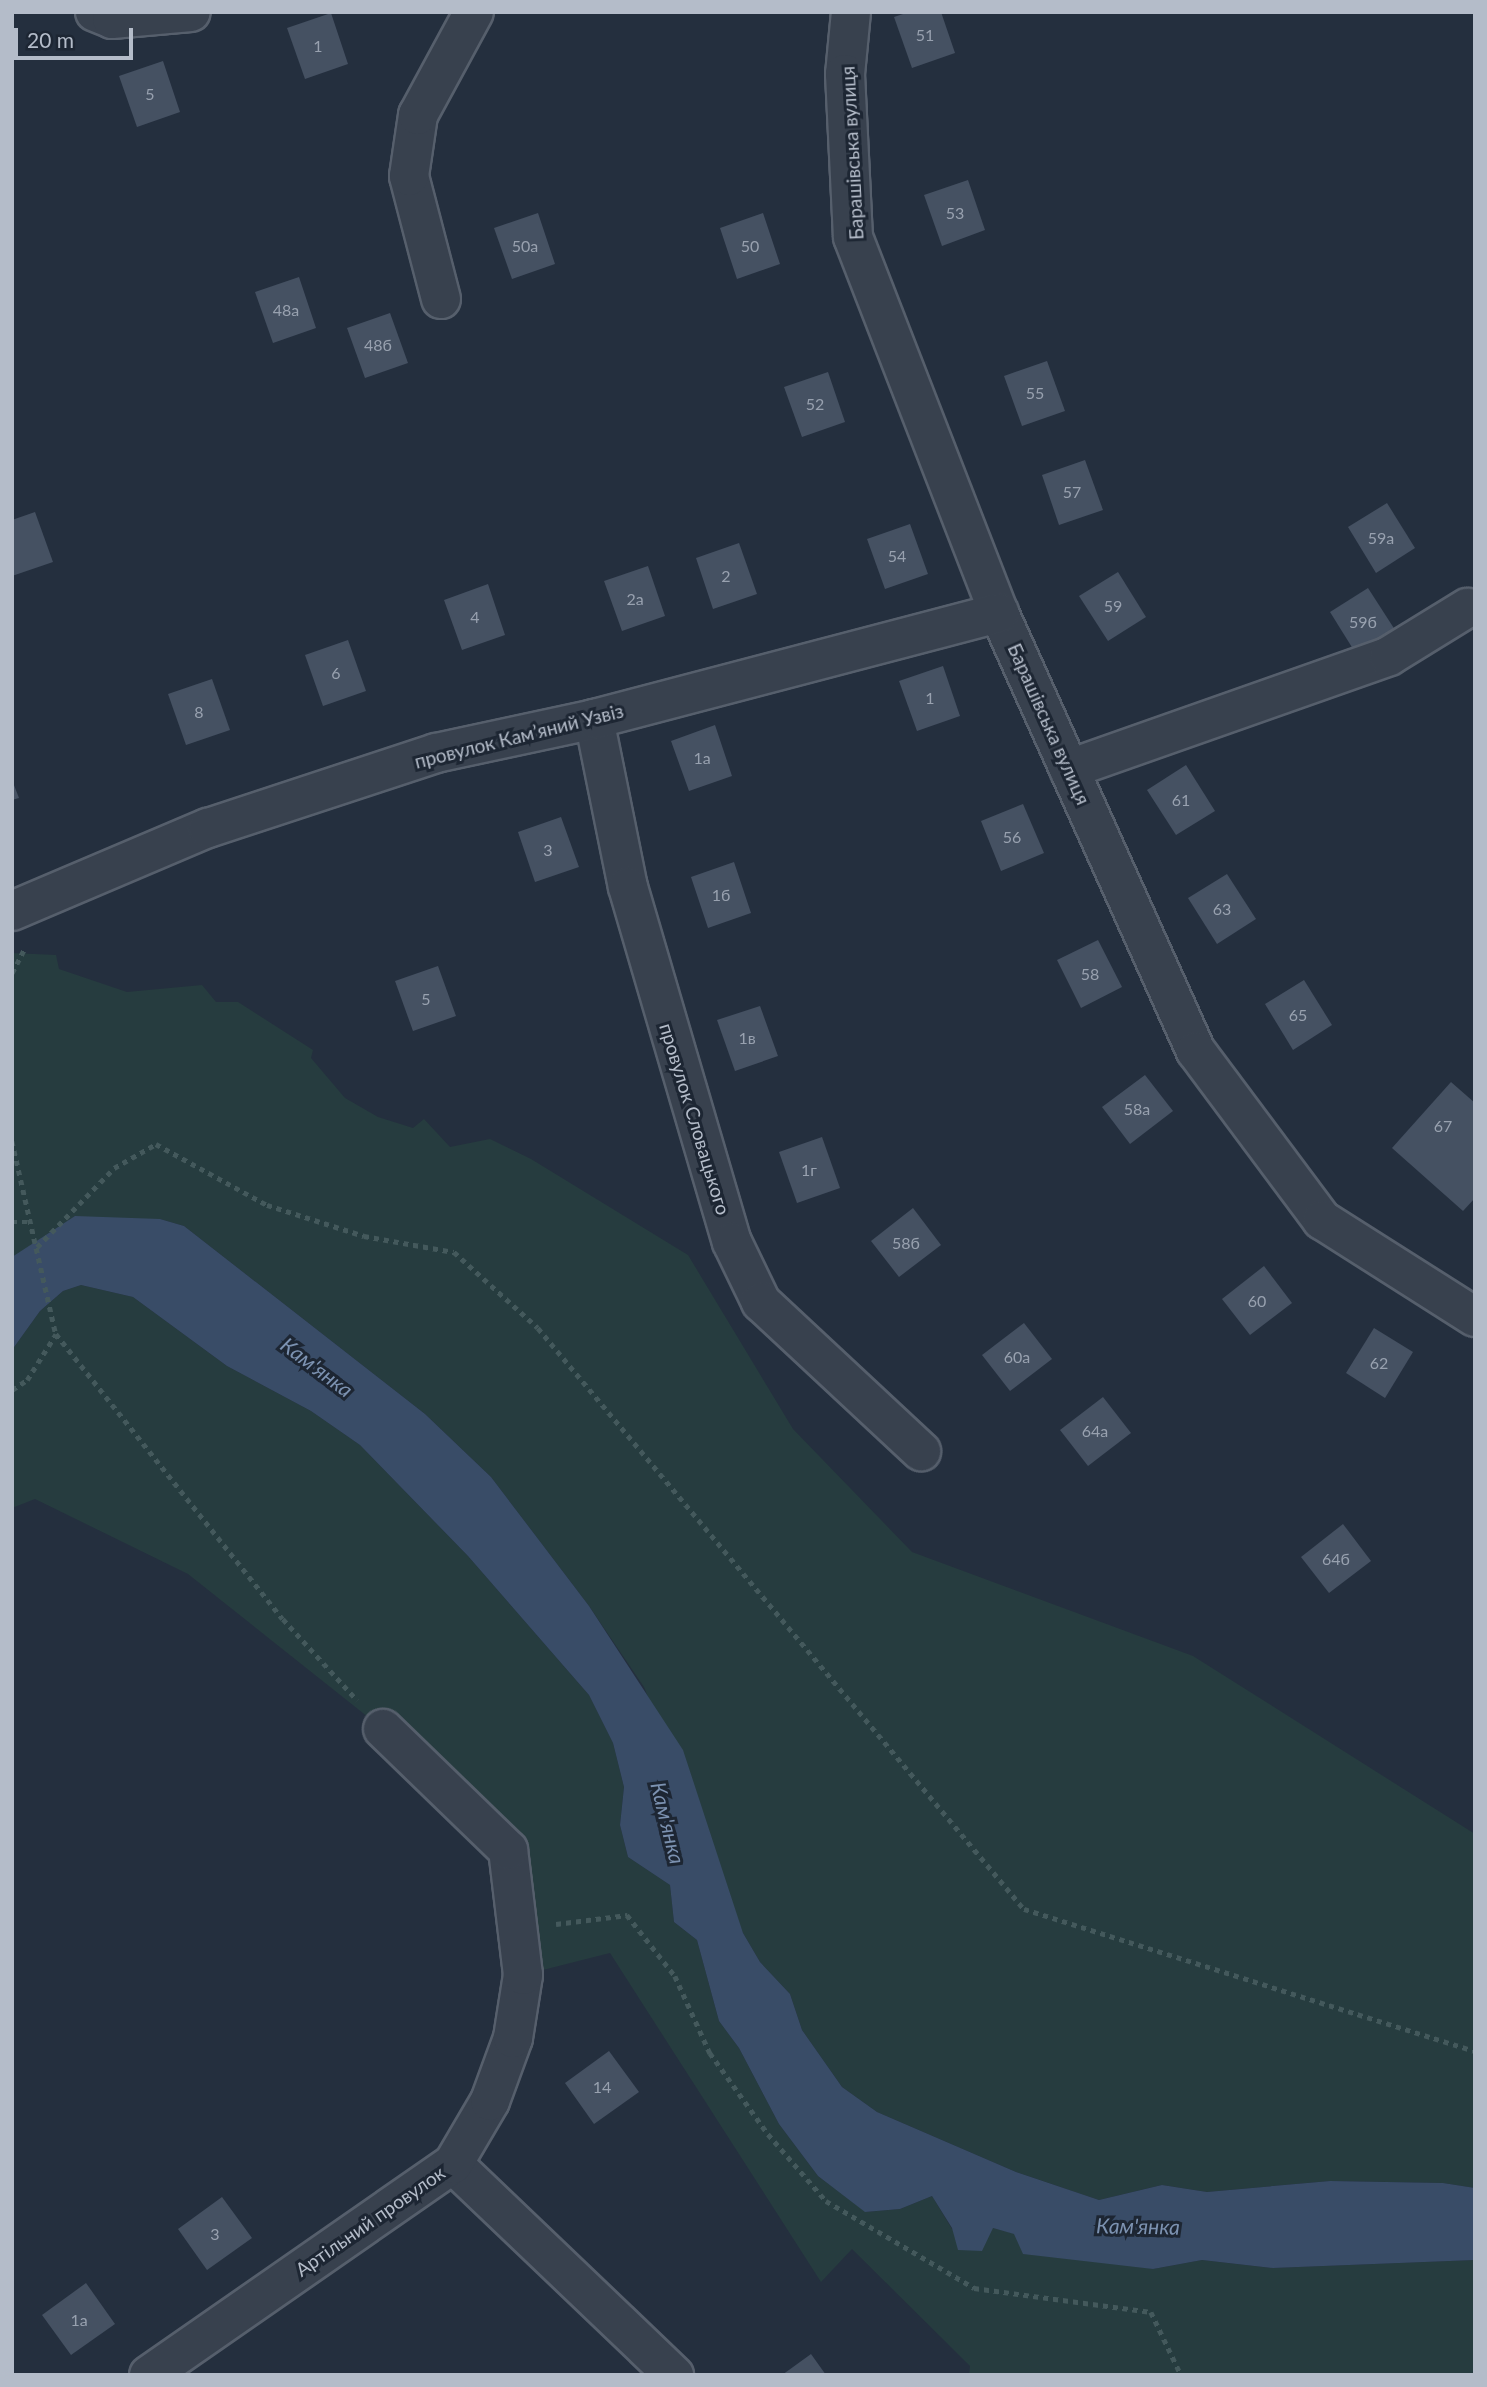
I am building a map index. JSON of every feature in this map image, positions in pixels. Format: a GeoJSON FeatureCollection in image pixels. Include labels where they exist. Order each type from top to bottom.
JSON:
{"type":"FeatureCollection","features":[{"type":"Feature","properties":{"kind":"street"},"geometry":{"type":"LineString","coordinates":[[95,12],[112,19],[191,12]]}},
{"type":"Feature","properties":{"kind":"street"},"geometry":{"type":"LineString","coordinates":[[441,299],[409,176],[418,115],[474,12]]}},
{"type":"Feature","properties":{"kind":"street","name":"Барашівська вулиця"},"geometry":{"type":"LineString","coordinates":[[852,12],[845,74],[853,237],[999,613],[1196,1051],[1322,1220],[1475,1317]]}},
{"type":"Feature","properties":{"kind":"street"},"geometry":{"type":"LineString","coordinates":[[1069,769],[1389,656],[1467,608]]}},
{"type":"Feature","properties":{"kind":"street","name":"провулок Камʼяний Узвіз"},"geometry":{"type":"LineString","coordinates":[[12,911],[208,828],[436,753],[594,719],[999,613]]}},
{"type":"Feature","properties":{"kind":"street","name":"провулок Словацького"},"geometry":{"type":"LineString","coordinates":[[594,719],[628,887],[732,1242],[761,1302],[921,1451]]}},
{"type":"Feature","properties":{"kind":"street","name":"Артільний провулок"},"geometry":{"type":"LineString","coordinates":[[149,2375],[453,2164],[490,2101],[513,2038],[523,1975],[508,1850],[383,1729]]}},
{"type":"Feature","properties":{"kind":"street"},"geometry":{"type":"LineString","coordinates":[[453,2164],[674,2375]]}},
{"type":"Feature","properties":{"kind":"path"},"geometry":{"type":"LineString","coordinates":[[12,1141],[56,1334],[283,1619],[383,1729]]}},
{"type":"Feature","properties":{"kind":"path"},"geometry":{"type":"LineString","coordinates":[[37,1247],[114,1168],[156,1144],[267,1205],[364,1236],[454,1252],[538,1328],[1024,1909],[1475,2051]]}},
{"type":"Feature","properties":{"kind":"path"},"geometry":{"type":"LineString","coordinates":[[12,1222],[32,1222]]}},
{"type":"Feature","properties":{"kind":"path"},"geometry":{"type":"LineString","coordinates":[[12,1390],[27,1380],[56,1334]]}},
{"type":"Feature","properties":{"kind":"path"},"geometry":{"type":"LineString","coordinates":[[517,1928],[627,1915],[675,1976],[710,2053],[768,2134],[826,2201],[974,2288],[1151,2312],[1181,2375]]}},
{"type":"Feature","properties":{"kind":"green space"},"geometry":{"type":"Polygon","coordinates":[[[12,953],[56,955],[59,969],[127,992],[202,985],[216,1002],[238,1002],[313,1050],[311,1058],[345,1098],[378,1117],[413,1128],[424,1119],[450,1147],[490,1139],[531,1159],[688,1255],[793,1429],[912,1552],[1193,1656],[1475,1834],[1475,2188],[1443,2183],[1330,2181],[1207,2192],[1162,2185],[1099,2200],[1016,2172],[877,2112],[842,2087],[802,2030],[790,1994],[760,1962],[743,1933],[644,1687],[589,1606],[491,1477],[425,1414],[184,1226],[160,1219],[122,1220],[12,1261],[12,953]]]}},
{"type":"Feature","properties":{"kind":"green space"},"geometry":{"type":"Polygon","coordinates":[[[81,1285],[133,1297],[227,1366],[311,1411],[360,1445],[468,1556],[589,1695],[613,1743],[624,1787],[620,1825],[628,1857],[670,1885],[674,1922],[697,1940],[719,2021],[739,2048],[779,2124],[818,2176],[866,2212],[900,2209],[932,2196],[952,2229],[993,2228],[1153,2269],[1202,2260],[1273,2268],[1475,2260],[1475,2375],[969,2375],[970,2366],[852,2249],[821,2282],[610,1953],[523,1975],[508,1850],[383,1729],[188,1574],[35,1499],[12,1508],[12,1350],[40,1311],[63,1291],[81,1285]]]}},
{"type":"Feature","properties":{"kind":"water","name":"Кам'янка"},"geometry":{"type":"Polygon","coordinates":[[[75,1216],[160,1219],[184,1226],[425,1414],[491,1477],[589,1606],[683,1750],[743,1933],[760,1962],[790,1994],[802,2030],[842,2087],[877,2112],[1016,2172],[1099,2200],[1162,2185],[1207,2192],[1330,2181],[1443,2183],[1475,2188],[1475,2260],[1273,2268],[1202,2260],[1153,2269],[1023,2254],[1014,2234],[993,2228],[982,2251],[958,2250],[952,2228],[932,2196],[900,2209],[865,2212],[818,2176],[779,2124],[739,2048],[719,2021],[697,1940],[674,1922],[670,1885],[628,1857],[620,1825],[624,1787],[613,1743],[589,1695],[468,1556],[360,1445],[311,1411],[227,1366],[133,1297],[81,1285],[63,1291],[40,1311],[12,1350],[12,1257],[75,1216]]]}},
{"type":"Feature","properties":{"kind":"building"},"geometry":{"type":"Polygon","coordinates":[[[909,12],[941,12],[955,53],[912,68],[894,17],[909,12]]]}},
{"type":"Feature","properties":{"kind":"building"},"geometry":{"type":"Polygon","coordinates":[[[331,13],[348,64],[305,79],[287,28],[331,13]]]}},
{"type":"Feature","properties":{"kind":"building"},"geometry":{"type":"Polygon","coordinates":[[[163,61],[180,112],[137,127],[119,76],[163,61]]]}},
{"type":"Feature","properties":{"kind":"building"},"geometry":{"type":"Polygon","coordinates":[[[968,180],[985,230],[942,246],[924,195],[968,180]]]}},
{"type":"Feature","properties":{"kind":"building"},"geometry":{"type":"Polygon","coordinates":[[[538,213],[555,264],[512,279],[494,228],[538,213]]]}},
{"type":"Feature","properties":{"kind":"building"},"geometry":{"type":"Polygon","coordinates":[[[763,213],[780,264],[737,279],[720,228],[763,213]]]}},
{"type":"Feature","properties":{"kind":"building"},"geometry":{"type":"Polygon","coordinates":[[[299,277],[316,328],[273,343],[255,292],[299,277]]]}},
{"type":"Feature","properties":{"kind":"building"},"geometry":{"type":"Polygon","coordinates":[[[390,313],[408,363],[365,378],[347,328],[390,313]]]}},
{"type":"Feature","properties":{"kind":"building"},"geometry":{"type":"Polygon","coordinates":[[[1047,361],[1065,411],[1022,426],[1004,376],[1047,361]]]}},
{"type":"Feature","properties":{"kind":"building"},"geometry":{"type":"Polygon","coordinates":[[[828,372],[845,422],[802,437],[784,387],[828,372]]]}},
{"type":"Feature","properties":{"kind":"building"},"geometry":{"type":"Polygon","coordinates":[[[1085,460],[1103,510],[1059,525],[1042,475],[1085,460]]]}},
{"type":"Feature","properties":{"kind":"building"},"geometry":{"type":"Polygon","coordinates":[[[1387,503],[1415,548],[1376,573],[1348,527],[1387,503]]]}},
{"type":"Feature","properties":{"kind":"building"},"geometry":{"type":"Polygon","coordinates":[[[35,512],[53,562],[12,576],[12,520],[35,512]]]}},
{"type":"Feature","properties":{"kind":"building"},"geometry":{"type":"Polygon","coordinates":[[[910,524],[928,574],[885,589],[867,539],[910,524]]]}},
{"type":"Feature","properties":{"kind":"building"},"geometry":{"type":"Polygon","coordinates":[[[739,543],[757,594],[713,609],[696,558],[739,543]]]}},
{"type":"Feature","properties":{"kind":"building"},"geometry":{"type":"Polygon","coordinates":[[[648,566],[665,616],[622,631],[604,581],[648,566]]]}},
{"type":"Feature","properties":{"kind":"building"},"geometry":{"type":"Polygon","coordinates":[[[1118,572],[1146,617],[1108,641],[1079,596],[1118,572]]]}},
{"type":"Feature","properties":{"kind":"building"},"geometry":{"type":"Polygon","coordinates":[[[488,584],[505,635],[462,650],[444,600],[488,584]]]}},
{"type":"Feature","properties":{"kind":"building"},"geometry":{"type":"Polygon","coordinates":[[[1368,588],[1397,633],[1358,657],[1330,612],[1368,588]]]}},
{"type":"Feature","properties":{"kind":"building"},"geometry":{"type":"Polygon","coordinates":[[[348,640],[366,691],[323,706],[305,655],[348,640]]]}},
{"type":"Feature","properties":{"kind":"building"},"geometry":{"type":"Polygon","coordinates":[[[943,666],[960,716],[917,731],[899,681],[943,666]]]}},
{"type":"Feature","properties":{"kind":"building"},"geometry":{"type":"Polygon","coordinates":[[[212,679],[230,730],[186,745],[168,694],[212,679]]]}},
{"type":"Feature","properties":{"kind":"building"},"geometry":{"type":"Polygon","coordinates":[[[715,725],[732,776],[689,791],[671,741],[715,725]]]}},
{"type":"Feature","properties":{"kind":"building"},"geometry":{"type":"Polygon","coordinates":[[[1186,765],[1215,811],[1176,835],[1147,790],[1186,765]]]}},
{"type":"Feature","properties":{"kind":"building"},"geometry":{"type":"Polygon","coordinates":[[[12,780],[19,798],[12,800],[12,780]]]}},
{"type":"Feature","properties":{"kind":"building"},"geometry":{"type":"Polygon","coordinates":[[[1023,804],[1044,853],[1001,871],[981,821],[1023,804]]]}},
{"type":"Feature","properties":{"kind":"building"},"geometry":{"type":"Polygon","coordinates":[[[561,817],[579,867],[535,882],[518,832],[561,817]]]}},
{"type":"Feature","properties":{"kind":"building"},"geometry":{"type":"Polygon","coordinates":[[[734,862],[751,913],[708,928],[691,877],[734,862]]]}},
{"type":"Feature","properties":{"kind":"building"},"geometry":{"type":"Polygon","coordinates":[[[1227,874],[1256,919],[1217,944],[1188,898],[1227,874]]]}},
{"type":"Feature","properties":{"kind":"building"},"geometry":{"type":"Polygon","coordinates":[[[1098,940],[1122,987],[1081,1008],[1057,960],[1098,940]]]}},
{"type":"Feature","properties":{"kind":"building"},"geometry":{"type":"Polygon","coordinates":[[[438,966],[456,1016],[413,1031],[395,981],[438,966]]]}},
{"type":"Feature","properties":{"kind":"building"},"geometry":{"type":"Polygon","coordinates":[[[1304,980],[1332,1025],[1293,1050],[1265,1004],[1304,980]]]}},
{"type":"Feature","properties":{"kind":"building"},"geometry":{"type":"Polygon","coordinates":[[[760,1006],[778,1056],[735,1071],[717,1020],[760,1006]]]}},
{"type":"Feature","properties":{"kind":"building"},"geometry":{"type":"Polygon","coordinates":[[[1145,1075],[1173,1111],[1130,1144],[1102,1107],[1145,1075]]]}},
{"type":"Feature","properties":{"kind":"building"},"geometry":{"type":"Polygon","coordinates":[[[1451,1082],[1475,1103],[1475,1198],[1463,1211],[1392,1148],[1451,1082]]]}},
{"type":"Feature","properties":{"kind":"building"},"geometry":{"type":"Polygon","coordinates":[[[822,1137],[840,1188],[797,1203],[779,1152],[822,1137]]]}},
{"type":"Feature","properties":{"kind":"building"},"geometry":{"type":"Polygon","coordinates":[[[913,1208],[941,1245],[899,1277],[871,1241],[913,1208]]]}},
{"type":"Feature","properties":{"kind":"building"},"geometry":{"type":"Polygon","coordinates":[[[1264,1266],[1292,1303],[1250,1335],[1222,1299],[1264,1266]]]}},
{"type":"Feature","properties":{"kind":"building"},"geometry":{"type":"Polygon","coordinates":[[[1024,1323],[1052,1359],[1010,1391],[982,1355],[1024,1323]]]}},
{"type":"Feature","properties":{"kind":"building"},"geometry":{"type":"Polygon","coordinates":[[[1374,1328],[1413,1352],[1385,1398],[1346,1373],[1374,1328]]]}},
{"type":"Feature","properties":{"kind":"building"},"geometry":{"type":"Polygon","coordinates":[[[1103,1397],[1131,1433],[1088,1466],[1060,1430],[1103,1397]]]}},
{"type":"Feature","properties":{"kind":"building"},"geometry":{"type":"Polygon","coordinates":[[[1343,1524],[1371,1561],[1329,1593],[1301,1557],[1343,1524]]]}},
{"type":"Feature","properties":{"kind":"building"},"geometry":{"type":"Polygon","coordinates":[[[609,2051],[639,2092],[594,2124],[565,2083],[609,2051]]]}},
{"type":"Feature","properties":{"kind":"building"},"geometry":{"type":"Polygon","coordinates":[[[222,2197],[252,2238],[207,2270],[178,2229],[222,2197]]]}},
{"type":"Feature","properties":{"kind":"building"},"geometry":{"type":"Polygon","coordinates":[[[86,2283],[115,2324],[71,2355],[42,2315],[86,2283]]]}},
{"type":"Feature","properties":{"kind":"building"},"geometry":{"type":"Polygon","coordinates":[[[811,2354],[826,2375],[782,2375],[811,2354]]]}}]}
